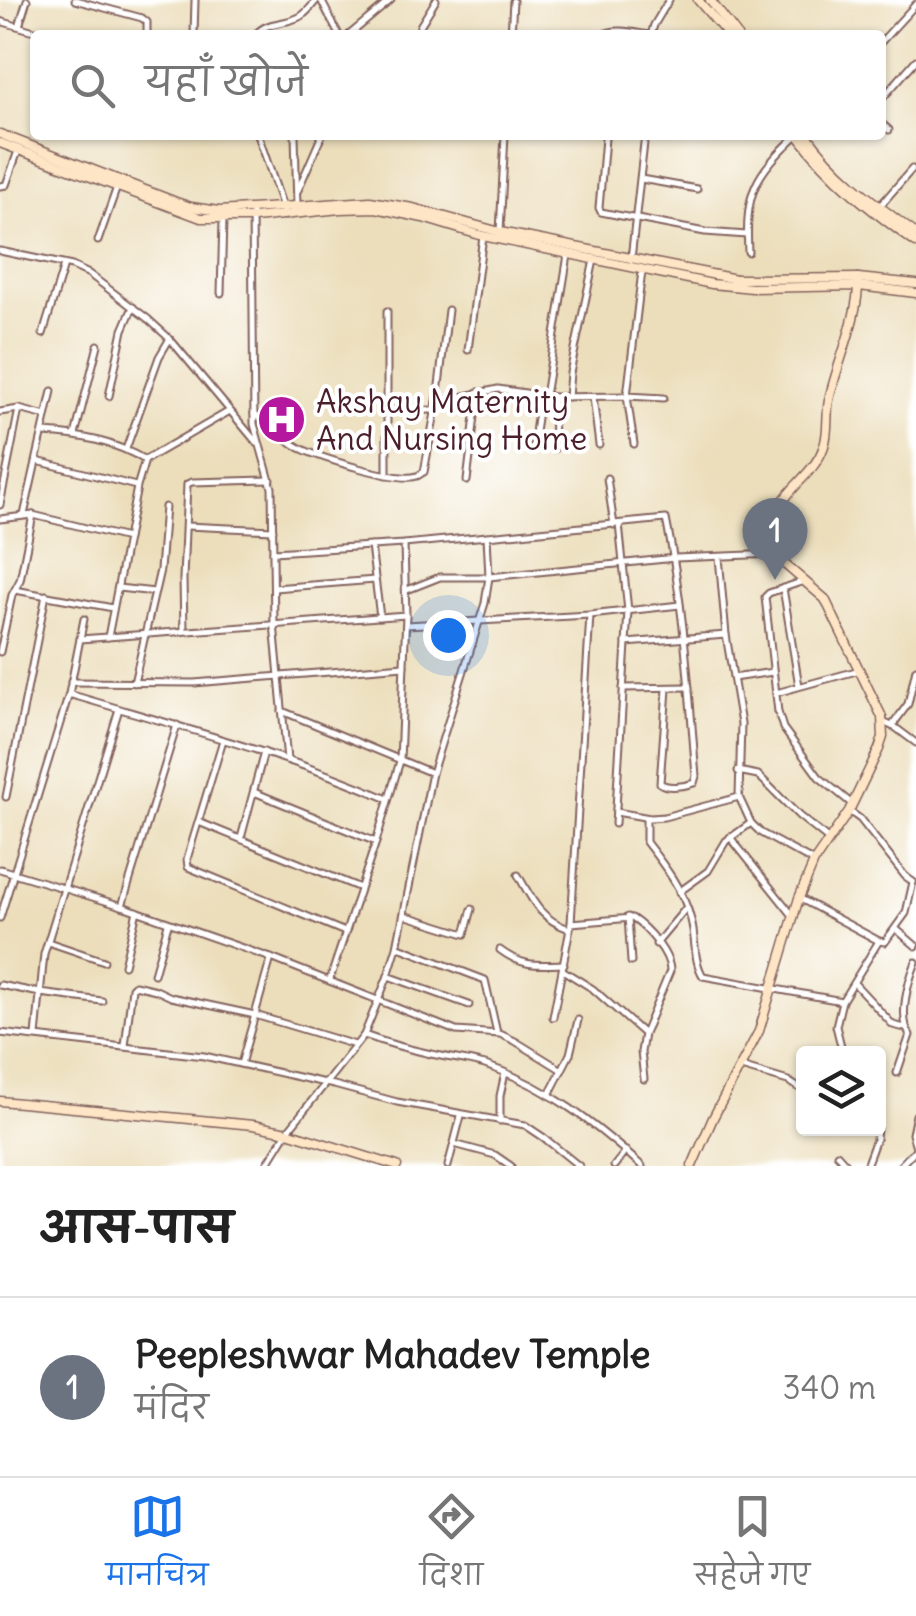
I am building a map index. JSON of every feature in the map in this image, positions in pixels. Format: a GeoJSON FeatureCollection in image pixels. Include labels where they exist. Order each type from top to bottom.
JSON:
{"type":"FeatureCollection","features":[{"type":"Feature","properties":{"kind":"street"},"geometry":{"type":"LineString","coordinates":[[19,26],[28,0]]}},
{"type":"Feature","properties":{"kind":"street"},"geometry":{"type":"LineString","coordinates":[[75,0],[142,18],[148,30]]}},
{"type":"Feature","properties":{"kind":"street"},"geometry":{"type":"LineString","coordinates":[[194,30],[195,0]]}},
{"type":"Feature","properties":{"kind":"street"},"geometry":{"type":"LineString","coordinates":[[259,30],[301,17],[319,0],[336,30]]}},
{"type":"Feature","properties":{"kind":"street"},"geometry":{"type":"LineString","coordinates":[[355,30],[390,0]]}},
{"type":"Feature","properties":{"kind":"street"},"geometry":{"type":"LineString","coordinates":[[420,30],[436,0]]}},
{"type":"Feature","properties":{"kind":"street"},"geometry":{"type":"LineString","coordinates":[[652,30],[669,0]]}},
{"type":"Feature","properties":{"kind":"street"},"geometry":{"type":"LineString","coordinates":[[698,0],[724,30]]}},
{"type":"Feature","properties":{"kind":"street"},"geometry":{"type":"LineString","coordinates":[[710,0],[732,30]]}},
{"type":"Feature","properties":{"kind":"street"},"geometry":{"type":"LineString","coordinates":[[511,30],[512,1]]}},
{"type":"Feature","properties":{"kind":"street"},"geometry":{"type":"LineString","coordinates":[[886,37],[916,4]]}},
{"type":"Feature","properties":{"kind":"street"},"geometry":{"type":"LineString","coordinates":[[0,22],[32,30]]}},
{"type":"Feature","properties":{"kind":"street"},"geometry":{"type":"LineString","coordinates":[[886,94],[916,60]]}},
{"type":"Feature","properties":{"kind":"street"},"geometry":{"type":"LineString","coordinates":[[0,134],[191,207],[253,213],[376,208],[482,236],[712,284],[752,288],[858,282],[916,293]]}},
{"type":"Feature","properties":{"kind":"street"},"geometry":{"type":"LineString","coordinates":[[260,140],[284,211]]}},
{"type":"Feature","properties":{"kind":"street"},"geometry":{"type":"LineString","coordinates":[[295,140],[298,210]]}},
{"type":"Feature","properties":{"kind":"street"},"geometry":{"type":"LineString","coordinates":[[297,193],[320,140]]}},
{"type":"Feature","properties":{"kind":"street"},"geometry":{"type":"LineString","coordinates":[[500,232],[505,140]]}},
{"type":"Feature","properties":{"kind":"street"},"geometry":{"type":"LineString","coordinates":[[605,140],[599,208],[604,214],[706,232],[748,235]]}},
{"type":"Feature","properties":{"kind":"street"},"geometry":{"type":"LineString","coordinates":[[748,252],[748,207],[755,185],[776,154],[791,140]]}},
{"type":"Feature","properties":{"kind":"street"},"geometry":{"type":"LineString","coordinates":[[801,140],[852,195],[916,243]]}},
{"type":"Feature","properties":{"kind":"street"},"geometry":{"type":"LineString","coordinates":[[811,140],[879,207],[916,234]]}},
{"type":"Feature","properties":{"kind":"street"},"geometry":{"type":"LineString","coordinates":[[0,143],[202,218],[224,220],[253,213]]}},
{"type":"Feature","properties":{"kind":"street"},"geometry":{"type":"LineString","coordinates":[[630,259],[644,143]]}},
{"type":"Feature","properties":{"kind":"street"},"geometry":{"type":"LineString","coordinates":[[0,186],[6,185],[19,150]]}},
{"type":"Feature","properties":{"kind":"street"},"geometry":{"type":"LineString","coordinates":[[879,207],[912,169]]}},
{"type":"Feature","properties":{"kind":"street"},"geometry":{"type":"LineString","coordinates":[[640,179],[697,189]]}},
{"type":"Feature","properties":{"kind":"street"},"geometry":{"type":"LineString","coordinates":[[98,241],[117,186]]}},
{"type":"Feature","properties":{"kind":"street"},"geometry":{"type":"LineString","coordinates":[[298,210],[370,201],[413,208],[500,232],[736,279],[916,284]]}},
{"type":"Feature","properties":{"kind":"street"},"geometry":{"type":"LineString","coordinates":[[253,213],[254,424],[271,480],[274,624],[286,760]]}},
{"type":"Feature","properties":{"kind":"street"},"geometry":{"type":"LineString","coordinates":[[222,293],[224,220]]}},
{"type":"Feature","properties":{"kind":"street"},"geometry":{"type":"LineString","coordinates":[[468,350],[482,236]]}},
{"type":"Feature","properties":{"kind":"street"},"geometry":{"type":"LineString","coordinates":[[0,251],[89,274],[133,307],[170,339],[259,446]]}},
{"type":"Feature","properties":{"kind":"street"},"geometry":{"type":"LineString","coordinates":[[533,449],[546,396],[568,254]]}},
{"type":"Feature","properties":{"kind":"street"},"geometry":{"type":"LineString","coordinates":[[630,259],[642,270]]}},
{"type":"Feature","properties":{"kind":"street"},"geometry":{"type":"LineString","coordinates":[[568,398],[594,260]]}},
{"type":"Feature","properties":{"kind":"street"},"geometry":{"type":"LineString","coordinates":[[44,334],[64,265]]}},
{"type":"Feature","properties":{"kind":"street"},"geometry":{"type":"LineString","coordinates":[[634,444],[627,396],[642,270]]}},
{"type":"Feature","properties":{"kind":"street"},"geometry":{"type":"LineString","coordinates":[[858,282],[830,398],[825,444],[775,515],[773,541],[776,554],[790,571],[826,600],[888,724],[916,743]]}},
{"type":"Feature","properties":{"kind":"street"},"geometry":{"type":"LineString","coordinates":[[109,396],[122,330],[133,307]]}},
{"type":"Feature","properties":{"kind":"street"},"geometry":{"type":"LineString","coordinates":[[254,414],[304,450],[335,462],[412,478],[424,472],[448,310]]}},
{"type":"Feature","properties":{"kind":"street"},"geometry":{"type":"LineString","coordinates":[[387,312],[387,475]]}},
{"type":"Feature","properties":{"kind":"street"},"geometry":{"type":"LineString","coordinates":[[126,449],[159,357],[170,339]]}},
{"type":"Feature","properties":{"kind":"street"},"geometry":{"type":"LineString","coordinates":[[75,434],[98,345]]}},
{"type":"Feature","properties":{"kind":"street"},"geometry":{"type":"LineString","coordinates":[[387,411],[436,406],[498,389],[568,398],[664,398]]}},
{"type":"Feature","properties":{"kind":"street"},"geometry":{"type":"LineString","coordinates":[[24,515],[52,391]]}},
{"type":"Feature","properties":{"kind":"street"},"geometry":{"type":"LineString","coordinates":[[467,482],[478,392]]}},
{"type":"Feature","properties":{"kind":"street"},"geometry":{"type":"LineString","coordinates":[[546,396],[554,449]]}},
{"type":"Feature","properties":{"kind":"street"},"geometry":{"type":"LineString","coordinates":[[593,397],[599,445]]}},
{"type":"Feature","properties":{"kind":"street"},"geometry":{"type":"LineString","coordinates":[[0,412],[19,409],[47,416]]}},
{"type":"Feature","properties":{"kind":"street"},"geometry":{"type":"LineString","coordinates":[[0,506],[19,409]]}},
{"type":"Feature","properties":{"kind":"street"},"geometry":{"type":"LineString","coordinates":[[108,637],[145,460],[229,412]]}},
{"type":"Feature","properties":{"kind":"street"},"geometry":{"type":"LineString","coordinates":[[43,433],[75,434],[126,449],[145,460]]}},
{"type":"Feature","properties":{"kind":"street"},"geometry":{"type":"LineString","coordinates":[[37,461],[137,487]]}},
{"type":"Feature","properties":{"kind":"street"},"geometry":{"type":"LineString","coordinates":[[607,478],[624,563],[628,611],[615,824]]}},
{"type":"Feature","properties":{"kind":"street"},"geometry":{"type":"LineString","coordinates":[[184,631],[187,486],[271,480]]}},
{"type":"Feature","properties":{"kind":"street"},"geometry":{"type":"LineString","coordinates":[[134,682],[161,561],[165,507]]}},
{"type":"Feature","properties":{"kind":"street"},"geometry":{"type":"LineString","coordinates":[[0,519],[33,515],[127,538]]}},
{"type":"Feature","properties":{"kind":"street"},"geometry":{"type":"LineString","coordinates":[[0,652],[33,515]]}},
{"type":"Feature","properties":{"kind":"street"},"geometry":{"type":"LineString","coordinates":[[273,552],[666,520],[675,558],[689,686],[696,780],[690,784],[662,786],[659,778],[667,688]]}},
{"type":"Feature","properties":{"kind":"street"},"geometry":{"type":"LineString","coordinates":[[185,526],[273,530]]}},
{"type":"Feature","properties":{"kind":"street"},"geometry":{"type":"LineString","coordinates":[[266,1166],[287,1132],[364,1034],[388,976],[398,946],[432,773],[479,622],[489,576],[487,536]]}},
{"type":"Feature","properties":{"kind":"street"},"geometry":{"type":"LineString","coordinates":[[330,980],[400,762],[406,625],[404,544]]}},
{"type":"Feature","properties":{"kind":"street"},"geometry":{"type":"LineString","coordinates":[[371,546],[380,617]]}},
{"type":"Feature","properties":{"kind":"street"},"geometry":{"type":"LineString","coordinates":[[406,590],[440,577],[776,554]]}},
{"type":"Feature","properties":{"kind":"street"},"geometry":{"type":"LineString","coordinates":[[718,556],[741,724],[739,797],[751,823],[772,841],[814,862]]}},
{"type":"Feature","properties":{"kind":"street"},"geometry":{"type":"LineString","coordinates":[[274,588],[375,580]]}},
{"type":"Feature","properties":{"kind":"street"},"geometry":{"type":"LineString","coordinates":[[799,898],[879,942],[889,940],[896,929],[910,904],[915,883],[819,777],[783,728],[765,597],[804,581]]}},
{"type":"Feature","properties":{"kind":"street"},"geometry":{"type":"LineString","coordinates":[[118,588],[155,592]]}},
{"type":"Feature","properties":{"kind":"street"},"geometry":{"type":"LineString","coordinates":[[783,588],[799,686]]}},
{"type":"Feature","properties":{"kind":"street"},"geometry":{"type":"LineString","coordinates":[[16,590],[114,608]]}},
{"type":"Feature","properties":{"kind":"street"},"geometry":{"type":"LineString","coordinates":[[6,797],[46,595]]}},
{"type":"Feature","properties":{"kind":"street"},"geometry":{"type":"LineString","coordinates":[[406,625],[590,615],[680,605]]}},
{"type":"Feature","properties":{"kind":"street"},"geometry":{"type":"LineString","coordinates":[[80,639],[406,615]]}},
{"type":"Feature","properties":{"kind":"street"},"geometry":{"type":"LineString","coordinates":[[554,1018],[570,926],[590,615]]}},
{"type":"Feature","properties":{"kind":"street"},"geometry":{"type":"LineString","coordinates":[[0,918],[69,694],[84,619]]}},
{"type":"Feature","properties":{"kind":"street"},"geometry":{"type":"LineString","coordinates":[[626,644],[726,635]]}},
{"type":"Feature","properties":{"kind":"street"},"geometry":{"type":"LineString","coordinates":[[71,682],[194,683],[404,666]]}},
{"type":"Feature","properties":{"kind":"street"},"geometry":{"type":"LineString","coordinates":[[776,693],[861,670]]}},
{"type":"Feature","properties":{"kind":"street"},"geometry":{"type":"LineString","coordinates":[[692,1166],[759,1031],[799,898],[814,862],[850,808],[888,724],[908,704],[916,670]]}},
{"type":"Feature","properties":{"kind":"street"},"geometry":{"type":"LineString","coordinates":[[733,678],[773,672]]}},
{"type":"Feature","properties":{"kind":"street"},"geometry":{"type":"LineString","coordinates":[[623,688],[689,686]]}},
{"type":"Feature","properties":{"kind":"street"},"geometry":{"type":"LineString","coordinates":[[69,694],[331,774],[388,800]]}},
{"type":"Feature","properties":{"kind":"street"},"geometry":{"type":"LineString","coordinates":[[908,704],[916,711]]}},
{"type":"Feature","properties":{"kind":"street"},"geometry":{"type":"LineString","coordinates":[[36,1036],[42,965],[120,709]]}},
{"type":"Feature","properties":{"kind":"street"},"geometry":{"type":"LineString","coordinates":[[281,711],[432,773]]}},
{"type":"Feature","properties":{"kind":"street"},"geometry":{"type":"LineString","coordinates":[[122,906],[177,725]]}},
{"type":"Feature","properties":{"kind":"street"},"geometry":{"type":"LineString","coordinates":[[223,740],[186,859],[190,869],[345,932]]}},
{"type":"Feature","properties":{"kind":"street"},"geometry":{"type":"LineString","coordinates":[[241,838],[264,752]]}},
{"type":"Feature","properties":{"kind":"street"},"geometry":{"type":"LineString","coordinates":[[738,771],[758,775],[798,816],[829,840]]}},
{"type":"Feature","properties":{"kind":"street"},"geometry":{"type":"LineString","coordinates":[[254,792],[376,842]]}},
{"type":"Feature","properties":{"kind":"street"},"geometry":{"type":"LineString","coordinates":[[616,812],[646,818],[676,816],[739,797]]}},
{"type":"Feature","properties":{"kind":"street"},"geometry":{"type":"LineString","coordinates":[[646,818],[646,842],[660,858],[691,918],[703,976],[842,1002]]}},
{"type":"Feature","properties":{"kind":"street"},"geometry":{"type":"LineString","coordinates":[[200,823],[360,888]]}},
{"type":"Feature","properties":{"kind":"street"},"geometry":{"type":"LineString","coordinates":[[679,892],[708,871],[730,837],[751,823]]}},
{"type":"Feature","properties":{"kind":"street"},"geometry":{"type":"LineString","coordinates":[[730,837],[794,917]]}},
{"type":"Feature","properties":{"kind":"street"},"geometry":{"type":"LineString","coordinates":[[0,869],[271,958],[462,1033],[497,1033],[562,1070]]}},
{"type":"Feature","properties":{"kind":"street"},"geometry":{"type":"LineString","coordinates":[[518,876],[548,920],[570,926],[636,920],[671,966],[644,1034],[644,1079]]}},
{"type":"Feature","properties":{"kind":"street"},"geometry":{"type":"LineString","coordinates":[[656,944],[687,908]]}},
{"type":"Feature","properties":{"kind":"street"},"geometry":{"type":"LineString","coordinates":[[404,915],[462,934],[467,932],[472,910]]}},
{"type":"Feature","properties":{"kind":"street"},"geometry":{"type":"LineString","coordinates":[[124,965],[137,912]]}},
{"type":"Feature","properties":{"kind":"street"},"geometry":{"type":"LineString","coordinates":[[628,918],[631,962]]}},
{"type":"Feature","properties":{"kind":"street"},"geometry":{"type":"LineString","coordinates":[[154,974],[169,922]]}},
{"type":"Feature","properties":{"kind":"street"},"geometry":{"type":"LineString","coordinates":[[896,929],[916,946]]}},
{"type":"Feature","properties":{"kind":"street"},"geometry":{"type":"LineString","coordinates":[[48,942],[104,961]]}},
{"type":"Feature","properties":{"kind":"street"},"geometry":{"type":"LineString","coordinates":[[841,1046],[836,1026],[842,1002],[879,942]]}},
{"type":"Feature","properties":{"kind":"street"},"geometry":{"type":"LineString","coordinates":[[398,946],[485,980],[497,1033]]}},
{"type":"Feature","properties":{"kind":"street"},"geometry":{"type":"LineString","coordinates":[[500,950],[528,965],[563,967],[644,1034]]}},
{"type":"Feature","properties":{"kind":"street"},"geometry":{"type":"LineString","coordinates":[[241,1064],[271,958]]}},
{"type":"Feature","properties":{"kind":"street"},"geometry":{"type":"LineString","coordinates":[[897,1073],[910,1035],[904,1020],[916,962]]}},
{"type":"Feature","properties":{"kind":"street"},"geometry":{"type":"LineString","coordinates":[[388,976],[470,1005]]}},
{"type":"Feature","properties":{"kind":"street"},"geometry":{"type":"LineString","coordinates":[[854,984],[893,1025],[905,1028]]}},
{"type":"Feature","properties":{"kind":"street"},"geometry":{"type":"LineString","coordinates":[[0,985],[40,994],[102,1000]]}},
{"type":"Feature","properties":{"kind":"street"},"geometry":{"type":"LineString","coordinates":[[125,1046],[135,985],[355,1045]]}},
{"type":"Feature","properties":{"kind":"street"},"geometry":{"type":"LineString","coordinates":[[549,1094],[570,1054],[578,1020]]}},
{"type":"Feature","properties":{"kind":"street"},"geometry":{"type":"LineString","coordinates":[[0,1033],[204,1056],[525,1126],[579,1166]]}},
{"type":"Feature","properties":{"kind":"street"},"geometry":{"type":"LineString","coordinates":[[364,1034],[398,1047],[505,1072],[588,1119],[642,1166]]}},
{"type":"Feature","properties":{"kind":"street"},"geometry":{"type":"LineString","coordinates":[[740,1066],[796,1086]]}},
{"type":"Feature","properties":{"kind":"street"},"geometry":{"type":"LineString","coordinates":[[500,1121],[505,1072]]}},
{"type":"Feature","properties":{"kind":"street"},"geometry":{"type":"LineString","coordinates":[[0,1100],[253,1125],[397,1166]]}},
{"type":"Feature","properties":{"kind":"street"},"geometry":{"type":"LineString","coordinates":[[900,1166],[916,1148],[912,1134],[916,1114]]}},
{"type":"Feature","properties":{"kind":"street"},"geometry":{"type":"LineString","coordinates":[[448,1166],[461,1115]]}},
{"type":"Feature","properties":{"kind":"street"},"geometry":{"type":"LineString","coordinates":[[866,1166],[876,1136]]}},
{"type":"Feature","properties":{"kind":"street"},"geometry":{"type":"LineString","coordinates":[[454,1144],[495,1154],[511,1166]]}},
{"type":"Feature","properties":{"kind":"street"},"geometry":{"type":"LineString","coordinates":[[614,1166],[626,1152]]}},
{"type":"Feature","properties":{"kind":"street"},"geometry":{"type":"LineString","coordinates":[[837,1154],[848,1166]]}},
{"type":"Feature","properties":{"kind":"place","name":"Akshay Maternity And Nursing Home"},"geometry":{"type":"Point","coordinates":[281,420]}},
{"type":"Feature","properties":{"kind":"place","name":"Peepleshwar Mahadev Temple"},"geometry":{"type":"Point","coordinates":[775,580]}}]}
